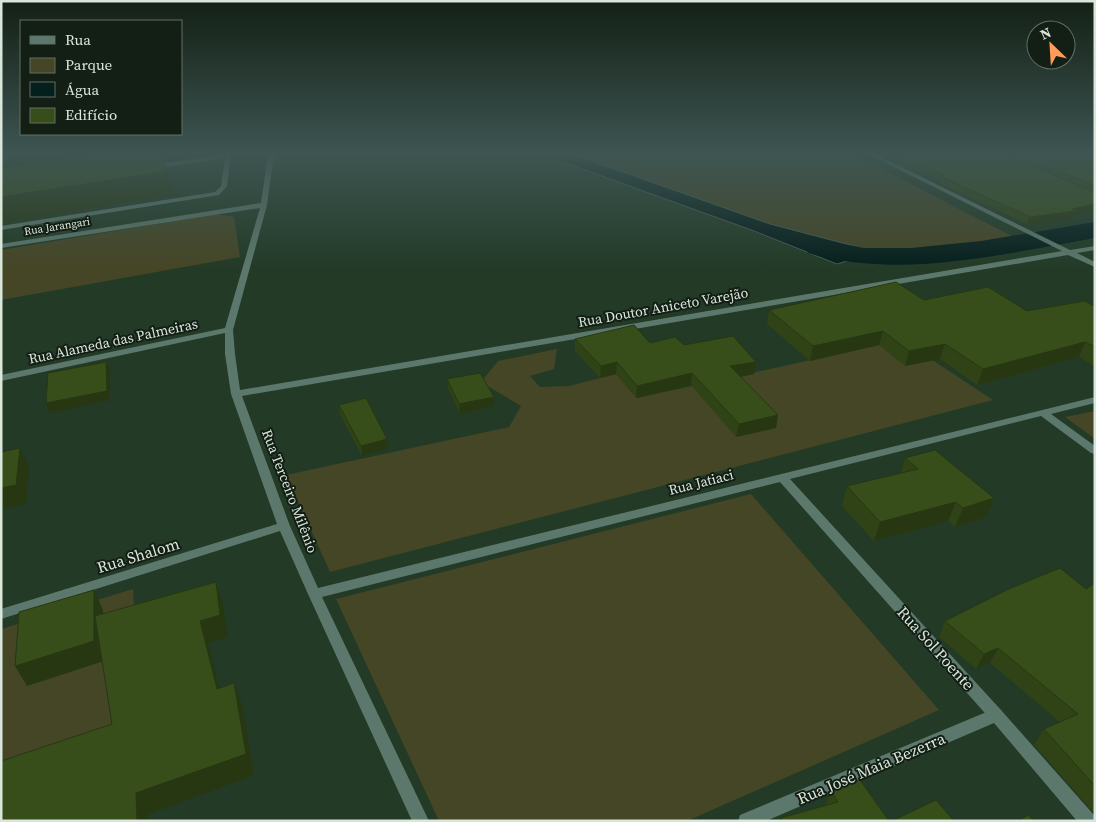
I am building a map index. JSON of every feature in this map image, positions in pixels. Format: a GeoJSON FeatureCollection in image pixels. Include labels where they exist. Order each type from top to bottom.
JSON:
{"type":"FeatureCollection","features":[{"type":"Feature","properties":{"kind":"street","name":"Rua Jarangari"},"geometry":{"type":"LineString","coordinates":[[1,228],[219,192]]}},
{"type":"Feature","properties":{"kind":"street","name":"Rua Terceiro Milênio"},"geometry":{"type":"LineString","coordinates":[[266,192],[230,330],[230,354],[236,394],[284,526],[421,821]]}},
{"type":"Feature","properties":{"kind":"street"},"geometry":{"type":"LineString","coordinates":[[950,192],[1095,265]]}},
{"type":"Feature","properties":{"kind":"street","name":"Rua Jarangari"},"geometry":{"type":"LineString","coordinates":[[1,246],[264,205]]}},
{"type":"Feature","properties":{"kind":"street","name":"Rua Doutor Aniceto Varejão"},"geometry":{"type":"LineString","coordinates":[[236,394],[1095,248]]}},
{"type":"Feature","properties":{"kind":"street","name":"Rua Alameda das Palmeiras"},"geometry":{"type":"LineString","coordinates":[[1,378],[230,330]]}},
{"type":"Feature","properties":{"kind":"street","name":"Rua Jatiaci"},"geometry":{"type":"LineString","coordinates":[[314,594],[1095,400]]}},
{"type":"Feature","properties":{"kind":"street"},"geometry":{"type":"LineString","coordinates":[[1042,412],[1095,451]]}},
{"type":"Feature","properties":{"kind":"street","name":"Rua Sol Poente"},"geometry":{"type":"LineString","coordinates":[[782,477],[996,715],[1088,821]]}},
{"type":"Feature","properties":{"kind":"street","name":"Rua Shalom"},"geometry":{"type":"LineString","coordinates":[[1,614],[284,526]]}},
{"type":"Feature","properties":{"kind":"street","name":"Rua José Maia Bezerra"},"geometry":{"type":"LineString","coordinates":[[746,821],[996,715]]}},
{"type":"Feature","properties":{"kind":"green space"},"geometry":{"type":"Polygon","coordinates":[[[680,192],[927,192],[1037,249],[877,252],[770,224],[680,192]]]}},
{"type":"Feature","properties":{"kind":"green space"},"geometry":{"type":"Polygon","coordinates":[[[216,214],[234,217],[240,257],[1,300],[1,250],[216,214]]]}},
{"type":"Feature","properties":{"kind":"green space"},"geometry":{"type":"Polygon","coordinates":[[[902,340],[993,400],[330,572],[286,475],[509,427],[521,406],[481,382],[498,361],[557,349],[554,369],[530,376],[540,387],[569,386],[616,374],[637,398],[902,340]]]}},
{"type":"Feature","properties":{"kind":"green space"},"geometry":{"type":"Polygon","coordinates":[[[1095,411],[1095,439],[1065,417],[1095,411]]]}},
{"type":"Feature","properties":{"kind":"green space"},"geometry":{"type":"Polygon","coordinates":[[[751,494],[939,710],[687,821],[439,821],[336,599],[751,494]]]}},
{"type":"Feature","properties":{"kind":"green space"},"geometry":{"type":"Polygon","coordinates":[[[133,589],[138,674],[117,704],[105,742],[1,777],[1,629],[133,589]]]}},
{"type":"Feature","properties":{"kind":"water"},"geometry":{"type":"Polygon","coordinates":[[[647,192],[681,192],[770,224],[877,252],[837,264],[754,231],[647,192]]]}},
{"type":"Feature","properties":{"kind":"building"},"geometry":{"type":"Polygon","coordinates":[[[1,192],[31,192],[1,197],[1,192]]]}},
{"type":"Feature","properties":{"kind":"building"},"geometry":{"type":"Polygon","coordinates":[[[976,192],[1095,192],[1095,204],[1072,209],[1076,211],[1030,217],[976,192]]]}},
{"type":"Feature","properties":{"kind":"building"},"geometry":{"type":"Polygon","coordinates":[[[896,282],[924,300],[988,287],[1027,311],[1085,301],[1095,307],[1095,347],[1085,342],[983,369],[945,344],[909,351],[883,331],[813,346],[769,310],[896,282]]]}},
{"type":"Feature","properties":{"kind":"building"},"geometry":{"type":"Polygon","coordinates":[[[634,325],[650,343],[675,337],[684,345],[733,336],[756,362],[730,366],[778,415],[739,424],[692,373],[637,386],[617,362],[601,366],[575,339],[634,325]]]}},
{"type":"Feature","properties":{"kind":"building"},"geometry":{"type":"Polygon","coordinates":[[[106,362],[107,391],[46,403],[48,373],[106,362]]]}},
{"type":"Feature","properties":{"kind":"building"},"geometry":{"type":"Polygon","coordinates":[[[480,373],[494,397],[459,404],[447,379],[480,373]]]}},
{"type":"Feature","properties":{"kind":"building"},"geometry":{"type":"Polygon","coordinates":[[[366,398],[387,439],[361,446],[339,405],[366,398]]]}},
{"type":"Feature","properties":{"kind":"building"},"geometry":{"type":"Polygon","coordinates":[[[20,448],[16,485],[1,488],[1,452],[20,448]]]}},
{"type":"Feature","properties":{"kind":"building"},"geometry":{"type":"Polygon","coordinates":[[[935,450],[994,498],[963,508],[956,502],[880,522],[847,486],[918,469],[905,458],[935,450]]]}},
{"type":"Feature","properties":{"kind":"building"},"geometry":{"type":"Polygon","coordinates":[[[1060,568],[1086,589],[1095,583],[1095,786],[1044,729],[1078,714],[998,648],[984,654],[945,621],[1009,589],[1060,568]]]}},
{"type":"Feature","properties":{"kind":"building"},"geometry":{"type":"Polygon","coordinates":[[[216,582],[220,615],[200,621],[217,689],[234,683],[246,754],[136,793],[137,821],[1,821],[1,761],[112,724],[95,616],[216,582]]]}},
{"type":"Feature","properties":{"kind":"building"},"geometry":{"type":"Polygon","coordinates":[[[94,590],[94,641],[15,666],[19,612],[94,590]]]}},
{"type":"Feature","properties":{"kind":"building"},"geometry":{"type":"Polygon","coordinates":[[[860,780],[889,821],[782,821],[781,818],[838,802],[831,791],[860,780]]]}},
{"type":"Feature","properties":{"kind":"building"},"geometry":{"type":"Polygon","coordinates":[[[936,800],[954,821],[892,821],[936,800]]]}},
{"type":"Feature","properties":{"kind":"building"},"geometry":{"type":"Polygon","coordinates":[[[1028,815],[1034,821],[1018,821],[1028,815]]]}},
{"type":"Feature","properties":{"kind":"waterway"},"geometry":{"type":"LineString","coordinates":[[817,247],[864,256],[911,256],[981,249],[1095,230]]}}]}
